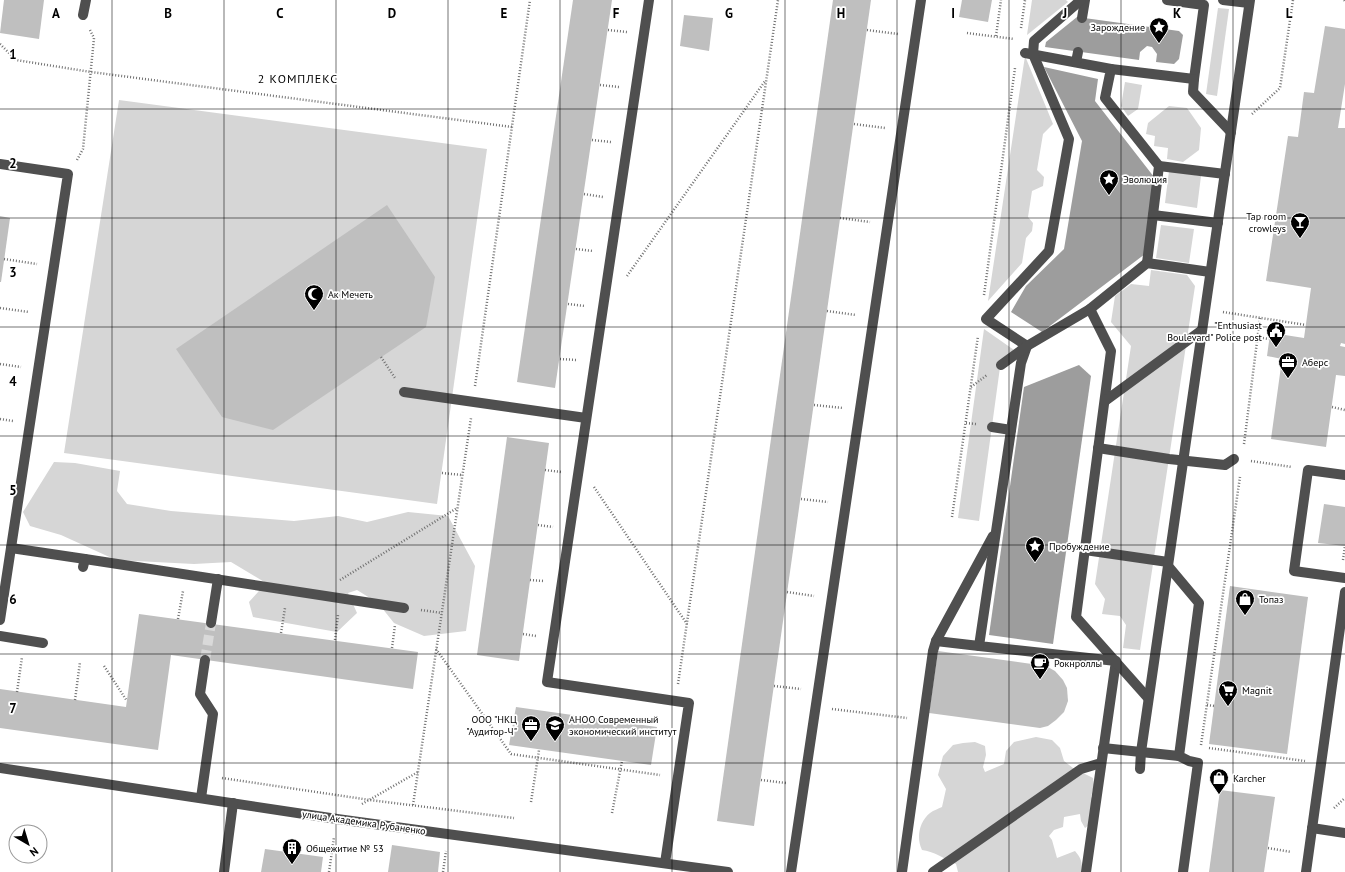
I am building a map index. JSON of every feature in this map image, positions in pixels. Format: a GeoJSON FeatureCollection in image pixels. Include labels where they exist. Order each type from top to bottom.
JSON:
{"type":"FeatureCollection","features":[{"type":"Feature","properties":{"kind":"street"},"geometry":{"type":"LineString","coordinates":[[84,15],[86,0]]}},
{"type":"Feature","properties":{"kind":"street"},"geometry":{"type":"LineString","coordinates":[[649,0],[547,682],[689,703],[665,863]]}},
{"type":"Feature","properties":{"kind":"street"},"geometry":{"type":"LineString","coordinates":[[791,872],[921,0]]}},
{"type":"Feature","properties":{"kind":"street"},"geometry":{"type":"LineString","coordinates":[[1027,346],[986,319],[1049,251],[1069,139],[1029,54],[1027,40],[1081,0]]}},
{"type":"Feature","properties":{"kind":"street"},"geometry":{"type":"LineString","coordinates":[[1082,18],[1085,0]]}},
{"type":"Feature","properties":{"kind":"street"},"geometry":{"type":"LineString","coordinates":[[1167,0],[1204,3],[1193,92],[1231,132]]}},
{"type":"Feature","properties":{"kind":"street"},"geometry":{"type":"LineString","coordinates":[[1140,769],[1148,698],[1250,2],[1223,0]]}},
{"type":"Feature","properties":{"kind":"street"},"geometry":{"type":"LineString","coordinates":[[1076,62],[1078,52]]}},
{"type":"Feature","properties":{"kind":"street"},"geometry":{"type":"LineString","coordinates":[[1029,54],[1111,69],[1194,79]]}},
{"type":"Feature","properties":{"kind":"street"},"geometry":{"type":"LineString","coordinates":[[1001,365],[1027,346],[1090,309],[1148,263],[1159,166],[1105,98],[1111,69]]}},
{"type":"Feature","properties":{"kind":"street"},"geometry":{"type":"LineString","coordinates":[[0,164],[68,174],[0,620]]}},
{"type":"Feature","properties":{"kind":"street"},"geometry":{"type":"LineString","coordinates":[[1159,166],[1225,174]]}},
{"type":"Feature","properties":{"kind":"street"},"geometry":{"type":"LineString","coordinates":[[1154,215],[1218,223]]}},
{"type":"Feature","properties":{"kind":"street"},"geometry":{"type":"LineString","coordinates":[[1148,263],[1210,272]]}},
{"type":"Feature","properties":{"kind":"street"},"geometry":{"type":"LineString","coordinates":[[1090,309],[1111,352],[1076,617],[1148,698]]}},
{"type":"Feature","properties":{"kind":"street"},"geometry":{"type":"LineString","coordinates":[[1104,401],[1202,330]]}},
{"type":"Feature","properties":{"kind":"street"},"geometry":{"type":"LineString","coordinates":[[979,646],[1021,363],[1027,346]]}},
{"type":"Feature","properties":{"kind":"street"},"geometry":{"type":"LineString","coordinates":[[404,392],[586,418]]}},
{"type":"Feature","properties":{"kind":"street"},"geometry":{"type":"LineString","coordinates":[[992,427],[1011,430]]}},
{"type":"Feature","properties":{"kind":"street"},"geometry":{"type":"LineString","coordinates":[[1098,448],[1225,465],[1238,460]]}},
{"type":"Feature","properties":{"kind":"street"},"geometry":{"type":"LineString","coordinates":[[1345,475],[1308,470],[1294,571],[1345,578]]}},
{"type":"Feature","properties":{"kind":"street"},"geometry":{"type":"LineString","coordinates":[[902,872],[933,651],[936,641],[996,529]]}},
{"type":"Feature","properties":{"kind":"street"},"geometry":{"type":"LineString","coordinates":[[11,548],[84,563],[186,575],[401,607]]}},
{"type":"Feature","properties":{"kind":"street"},"geometry":{"type":"LineString","coordinates":[[1085,550],[1168,564],[1199,603],[1179,756]]}},
{"type":"Feature","properties":{"kind":"street"},"geometry":{"type":"LineString","coordinates":[[211,623],[218,580]]}},
{"type":"Feature","properties":{"kind":"street"},"geometry":{"type":"LineString","coordinates":[[1306,872],[1345,592]]}},
{"type":"Feature","properties":{"kind":"street"},"geometry":{"type":"LineString","coordinates":[[0,636],[43,643]]}},
{"type":"Feature","properties":{"kind":"street"},"geometry":{"type":"LineString","coordinates":[[936,641],[1116,661]]}},
{"type":"Feature","properties":{"kind":"street"},"geometry":{"type":"LineString","coordinates":[[201,798],[213,714],[200,694],[205,660]]}},
{"type":"Feature","properties":{"kind":"street"},"geometry":{"type":"LineString","coordinates":[[1086,872],[1116,661]]}},
{"type":"Feature","properties":{"kind":"street"},"geometry":{"type":"LineString","coordinates":[[1103,748],[1179,756],[1189,761],[1198,763],[1183,872]]}},
{"type":"Feature","properties":{"kind":"street"},"geometry":{"type":"LineString","coordinates":[[933,872],[1081,769],[1101,763]]}},
{"type":"Feature","properties":{"kind":"street","name":"улица Академика Рубаненко"},"geometry":{"type":"LineString","coordinates":[[0,768],[337,819],[728,872]]}},
{"type":"Feature","properties":{"kind":"street"},"geometry":{"type":"LineString","coordinates":[[224,872],[233,803]]}},
{"type":"Feature","properties":{"kind":"street"},"geometry":{"type":"LineString","coordinates":[[1312,828],[1345,833]]}},
{"type":"Feature","properties":{"kind":"path"},"geometry":{"type":"LineString","coordinates":[[413,805],[473,402],[530,0]]}},
{"type":"Feature","properties":{"kind":"path"},"geometry":{"type":"LineString","coordinates":[[676,701],[778,0]]}},
{"type":"Feature","properties":{"kind":"path"},"geometry":{"type":"LineString","coordinates":[[996,36],[1001,0]]}},
{"type":"Feature","properties":{"kind":"path"},"geometry":{"type":"LineString","coordinates":[[967,33],[1027,40],[1025,0]]}},
{"type":"Feature","properties":{"kind":"path"},"geometry":{"type":"LineString","coordinates":[[1231,132],[1280,88],[1293,0]]}},
{"type":"Feature","properties":{"kind":"path"},"geometry":{"type":"LineString","coordinates":[[68,174],[83,149],[91,72],[94,38],[84,15]]}},
{"type":"Feature","properties":{"kind":"path"},"geometry":{"type":"LineString","coordinates":[[867,30],[915,36]]}},
{"type":"Feature","properties":{"kind":"path"},"geometry":{"type":"LineString","coordinates":[[0,44],[16,60],[91,72],[512,127]]}},
{"type":"Feature","properties":{"kind":"path"},"geometry":{"type":"LineString","coordinates":[[983,303],[1016,63]]}},
{"type":"Feature","properties":{"kind":"path"},"geometry":{"type":"LineString","coordinates":[[625,277],[766,80]]}},
{"type":"Feature","properties":{"kind":"path"},"geometry":{"type":"LineString","coordinates":[[854,124],[901,130]]}},
{"type":"Feature","properties":{"kind":"path"},"geometry":{"type":"LineString","coordinates":[[840,218],[887,224]]}},
{"type":"Feature","properties":{"kind":"path"},"geometry":{"type":"LineString","coordinates":[[4,260],[54,266]]}},
{"type":"Feature","properties":{"kind":"path"},"geometry":{"type":"LineString","coordinates":[[0,308],[47,314]]}},
{"type":"Feature","properties":{"kind":"path"},"geometry":{"type":"LineString","coordinates":[[1205,310],[1306,325]]}},
{"type":"Feature","properties":{"kind":"path"},"geometry":{"type":"LineString","coordinates":[[827,311],[873,318]]}},
{"type":"Feature","properties":{"kind":"path"},"geometry":{"type":"LineString","coordinates":[[1260,318],[1238,460],[1308,470]]}},
{"type":"Feature","properties":{"kind":"path"},"geometry":{"type":"LineString","coordinates":[[952,517],[978,333]]}},
{"type":"Feature","properties":{"kind":"path"},"geometry":{"type":"LineString","coordinates":[[1257,337],[1269,339]]}},
{"type":"Feature","properties":{"kind":"path"},"geometry":{"type":"LineString","coordinates":[[381,357],[404,392]]}},
{"type":"Feature","properties":{"kind":"path"},"geometry":{"type":"LineString","coordinates":[[814,405],[860,410]]}},
{"type":"Feature","properties":{"kind":"path"},"geometry":{"type":"LineString","coordinates":[[1332,407],[1345,410]]}},
{"type":"Feature","properties":{"kind":"path"},"geometry":{"type":"LineString","coordinates":[[579,466],[687,624]]}},
{"type":"Feature","properties":{"kind":"path"},"geometry":{"type":"LineString","coordinates":[[442,473],[462,475]]}},
{"type":"Feature","properties":{"kind":"path"},"geometry":{"type":"LineString","coordinates":[[1180,745],[1201,747],[1240,479]]}},
{"type":"Feature","properties":{"kind":"path"},"geometry":{"type":"LineString","coordinates":[[800,499],[845,504]]}},
{"type":"Feature","properties":{"kind":"path"},"geometry":{"type":"LineString","coordinates":[[317,594],[457,508]]}},
{"type":"Feature","properties":{"kind":"path"},"geometry":{"type":"LineString","coordinates":[[178,618],[186,575]]}},
{"type":"Feature","properties":{"kind":"path"},"geometry":{"type":"LineString","coordinates":[[281,633],[287,590]]}},
{"type":"Feature","properties":{"kind":"path"},"geometry":{"type":"LineString","coordinates":[[787,592],[832,598]]}},
{"type":"Feature","properties":{"kind":"path"},"geometry":{"type":"LineString","coordinates":[[335,640],[340,598]]}},
{"type":"Feature","properties":{"kind":"path"},"geometry":{"type":"LineString","coordinates":[[392,648],[401,607]]}},
{"type":"Feature","properties":{"kind":"path"},"geometry":{"type":"LineString","coordinates":[[17,692],[24,640]]}},
{"type":"Feature","properties":{"kind":"path"},"geometry":{"type":"LineString","coordinates":[[436,649],[512,754],[678,777]]}},
{"type":"Feature","properties":{"kind":"path"},"geometry":{"type":"LineString","coordinates":[[75,700],[80,662]]}},
{"type":"Feature","properties":{"kind":"path"},"geometry":{"type":"LineString","coordinates":[[104,666],[127,701]]}},
{"type":"Feature","properties":{"kind":"path"},"geometry":{"type":"LineString","coordinates":[[774,686],[818,692]]}},
{"type":"Feature","properties":{"kind":"path"},"geometry":{"type":"LineString","coordinates":[[1207,705],[1214,706]]}},
{"type":"Feature","properties":{"kind":"path"},"geometry":{"type":"LineString","coordinates":[[815,706],[923,720]]}},
{"type":"Feature","properties":{"kind":"path"},"geometry":{"type":"LineString","coordinates":[[1209,748],[1321,764]]}},
{"type":"Feature","properties":{"kind":"path"},"geometry":{"type":"LineString","coordinates":[[531,802],[539,750]]}},
{"type":"Feature","properties":{"kind":"path"},"geometry":{"type":"LineString","coordinates":[[612,813],[622,761]]}},
{"type":"Feature","properties":{"kind":"path"},"geometry":{"type":"LineString","coordinates":[[370,800],[418,772]]}},
{"type":"Feature","properties":{"kind":"path"},"geometry":{"type":"LineString","coordinates":[[222,778],[370,800],[514,818]]}},
{"type":"Feature","properties":{"kind":"path"},"geometry":{"type":"LineString","coordinates":[[761,780],[804,784]]}},
{"type":"Feature","properties":{"kind":"path"},"geometry":{"type":"LineString","coordinates":[[329,872],[337,819]]}},
{"type":"Feature","properties":{"kind":"path"},"geometry":{"type":"LineString","coordinates":[[1268,848],[1309,854]]}},
{"type":"Feature","properties":{"kind":"shaded area"},"geometry":{"type":"Polygon","coordinates":[[[1032,0],[1066,0],[1068,2],[1027,35],[1032,0]]]}},
{"type":"Feature","properties":{"kind":"shaded area"},"geometry":{"type":"Polygon","coordinates":[[[1218,8],[1229,9],[1217,96],[1206,94],[1218,8]]]}},
{"type":"Feature","properties":{"kind":"shaded area"},"geometry":{"type":"Polygon","coordinates":[[[1077,17],[1179,31],[1183,35],[1179,59],[1174,64],[1156,62],[1157,54],[1152,47],[1147,46],[1140,52],[1139,60],[1045,47],[1046,42],[1077,17]]]}},
{"type":"Feature","properties":{"kind":"shaded area"},"geometry":{"type":"Polygon","coordinates":[[[1025,56],[1053,124],[1043,134],[1037,170],[1044,177],[1043,186],[1032,191],[1028,217],[1033,223],[1032,231],[1026,238],[1022,263],[988,301],[1025,56]]]}},
{"type":"Feature","properties":{"kind":"shaded area"},"geometry":{"type":"Polygon","coordinates":[[[1044,67],[1098,79],[1095,101],[1154,177],[1145,254],[1042,332],[1011,312],[1026,286],[1064,249],[1082,141],[1044,67]]]}},
{"type":"Feature","properties":{"kind":"shaded area"},"geometry":{"type":"Polygon","coordinates":[[[1125,82],[1142,85],[1138,109],[1128,116],[1121,106],[1125,82]]]}},
{"type":"Feature","properties":{"kind":"shaded area"},"geometry":{"type":"Polygon","coordinates":[[[119,100],[487,149],[437,504],[64,453],[119,100]]]}},
{"type":"Feature","properties":{"kind":"shaded area"},"geometry":{"type":"Polygon","coordinates":[[[1169,106],[1187,108],[1201,128],[1199,150],[1183,162],[1167,159],[1168,148],[1154,146],[1155,136],[1146,134],[1148,123],[1169,106]]]}},
{"type":"Feature","properties":{"kind":"shaded area"},"geometry":{"type":"Polygon","coordinates":[[[1169,171],[1201,176],[1197,208],[1165,203],[1169,171]]]}},
{"type":"Feature","properties":{"kind":"shaded area"},"geometry":{"type":"Polygon","coordinates":[[[1161,225],[1194,229],[1189,263],[1156,258],[1161,225]]]}},
{"type":"Feature","properties":{"kind":"shaded area"},"geometry":{"type":"Polygon","coordinates":[[[1151,270],[1187,275],[1195,286],[1140,650],[1123,648],[1126,625],[1120,616],[1102,614],[1105,599],[1095,584],[1131,346],[1111,322],[1115,296],[1131,284],[1149,286],[1151,270]]]}},
{"type":"Feature","properties":{"kind":"shaded area"},"geometry":{"type":"Polygon","coordinates":[[[984,329],[1014,350],[1001,360],[979,521],[958,518],[984,329]]]}},
{"type":"Feature","properties":{"kind":"shaded area"},"geometry":{"type":"Polygon","coordinates":[[[1079,365],[1091,376],[1053,644],[989,635],[1024,387],[1079,365]]]}},
{"type":"Feature","properties":{"kind":"shaded area"},"geometry":{"type":"Polygon","coordinates":[[[54,462],[75,463],[120,471],[117,491],[127,504],[171,511],[294,521],[338,516],[367,522],[408,512],[448,516],[475,566],[466,631],[424,636],[394,623],[378,603],[357,590],[348,593],[357,613],[337,632],[253,617],[249,602],[266,583],[231,562],[194,564],[116,560],[61,535],[30,526],[23,512],[54,462]]]}},
{"type":"Feature","properties":{"kind":"shaded area"},"geometry":{"type":"Polygon","coordinates":[[[1036,737],[1052,740],[1060,748],[1064,761],[1073,768],[1093,778],[1094,785],[1091,797],[1100,805],[1089,825],[1085,828],[1081,821],[1080,814],[1064,817],[1063,827],[1054,830],[1049,836],[1052,840],[1057,858],[1075,851],[1081,861],[1081,872],[958,872],[956,864],[935,854],[922,850],[919,840],[921,825],[930,813],[942,807],[946,789],[938,775],[943,756],[953,745],[975,742],[985,746],[986,755],[983,767],[985,772],[1004,764],[1006,751],[1014,742],[1036,737]]]}},
{"type":"Feature","properties":{"kind":"building"},"geometry":{"type":"Polygon","coordinates":[[[4,0],[44,0],[39,39],[0,33],[4,0]]]}},
{"type":"Feature","properties":{"kind":"building"},"geometry":{"type":"Polygon","coordinates":[[[573,0],[612,0],[555,388],[517,382],[573,0]]]}},
{"type":"Feature","properties":{"kind":"building"},"geometry":{"type":"Polygon","coordinates":[[[833,0],[871,0],[754,826],[717,821],[833,0]]]}},
{"type":"Feature","properties":{"kind":"building"},"geometry":{"type":"Polygon","coordinates":[[[962,0],[992,0],[988,22],[959,17],[962,0]]]}},
{"type":"Feature","properties":{"kind":"building"},"geometry":{"type":"Polygon","coordinates":[[[684,15],[713,18],[709,51],[680,46],[684,15]]]}},
{"type":"Feature","properties":{"kind":"building"},"geometry":{"type":"Polygon","coordinates":[[[1325,26],[1345,29],[1345,84],[1338,128],[1345,128],[1345,344],[1341,343],[1340,346],[1345,347],[1345,376],[1336,375],[1326,447],[1271,439],[1282,359],[1267,356],[1270,334],[1304,338],[1311,288],[1266,281],[1288,136],[1298,137],[1304,92],[1314,93],[1325,26]]]}},
{"type":"Feature","properties":{"kind":"building"},"geometry":{"type":"Polygon","coordinates":[[[387,205],[435,277],[426,327],[273,430],[222,417],[176,349],[387,205]]]}},
{"type":"Feature","properties":{"kind":"building"},"geometry":{"type":"Polygon","coordinates":[[[0,216],[10,218],[1,282],[0,282],[0,216]]]}},
{"type":"Feature","properties":{"kind":"building"},"geometry":{"type":"Polygon","coordinates":[[[507,437],[549,443],[519,661],[477,655],[507,437]]]}},
{"type":"Feature","properties":{"kind":"building"},"geometry":{"type":"Polygon","coordinates":[[[1324,504],[1345,507],[1345,546],[1318,543],[1324,504]]]}},
{"type":"Feature","properties":{"kind":"building"},"geometry":{"type":"Polygon","coordinates":[[[1230,586],[1308,597],[1287,754],[1209,744],[1230,586]]]}},
{"type":"Feature","properties":{"kind":"building"},"geometry":{"type":"Polygon","coordinates":[[[139,614],[418,652],[413,689],[171,655],[158,750],[0,728],[0,689],[126,707],[139,614]]]}},
{"type":"Feature","properties":{"kind":"building"},"geometry":{"type":"Polygon","coordinates":[[[938,651],[1046,666],[1055,671],[1063,680],[1067,688],[1068,701],[1064,712],[1048,726],[1040,728],[929,713],[938,651]]]}},
{"type":"Feature","properties":{"kind":"building"},"geometry":{"type":"Polygon","coordinates":[[[516,707],[657,727],[651,765],[509,745],[516,707]]]}},
{"type":"Feature","properties":{"kind":"building"},"geometry":{"type":"Polygon","coordinates":[[[1220,790],[1275,797],[1264,872],[1209,872],[1220,790]]]}},
{"type":"Feature","properties":{"kind":"building"},"geometry":{"type":"Polygon","coordinates":[[[392,845],[440,852],[438,872],[388,872],[392,845]]]}},
{"type":"Feature","properties":{"kind":"building","name":"Общежитие № 53"},"geometry":{"type":"Polygon","coordinates":[[[265,849],[323,857],[321,872],[261,872],[265,849]]]}},
{"type":"Feature","properties":{"kind":"tunnel"},"geometry":{"type":"LineString","coordinates":[[205,660],[211,623]]}},
{"type":"Feature","properties":{"kind":"place","name":"Зарождение"},"geometry":{"type":"Point","coordinates":[1159,44]}},
{"type":"Feature","properties":{"kind":"place","name":"Эволюция"},"geometry":{"type":"Point","coordinates":[1109,196]}},
{"type":"Feature","properties":{"kind":"place","name":"Tap room сrowleys"},"geometry":{"type":"Point","coordinates":[1300,239]}},
{"type":"Feature","properties":{"kind":"place","name":"Ак Мечеть"},"geometry":{"type":"Point","coordinates":[314,311]}},
{"type":"Feature","properties":{"kind":"place","name":"\"Enthusiast Boulevard\" Police post"},"geometry":{"type":"Point","coordinates":[1276,348]}},
{"type":"Feature","properties":{"kind":"place","name":"Аберс"},"geometry":{"type":"Point","coordinates":[1288,379]}},
{"type":"Feature","properties":{"kind":"place","name":"Пробуждение"},"geometry":{"type":"Point","coordinates":[1035,563]}},
{"type":"Feature","properties":{"kind":"place","name":"Топаз"},"geometry":{"type":"Point","coordinates":[1245,616]}},
{"type":"Feature","properties":{"kind":"place","name":"Рокнроллы"},"geometry":{"type":"Point","coordinates":[1040,680]}},
{"type":"Feature","properties":{"kind":"place","name":"Magnit"},"geometry":{"type":"Point","coordinates":[1228,707]}},
{"type":"Feature","properties":{"kind":"place","name":"ООО \"НКЦ \"Аудитор-Ч\""},"geometry":{"type":"Point","coordinates":[531,742]}},
{"type":"Feature","properties":{"kind":"place","name":"АНОО Современный экономический институт"},"geometry":{"type":"Point","coordinates":[555,742]}},
{"type":"Feature","properties":{"kind":"place","name":"Karcher"},"geometry":{"type":"Point","coordinates":[1219,795]}},
{"type":"Feature","properties":{"kind":"place","name":"Общежитие № 53"},"geometry":{"type":"Point","coordinates":[292,865]}},
{"type":"Feature","properties":{"kind":"district","name":"2 КОМПЛЕКС"},"geometry":{"type":"Point","coordinates":[298,79]}}]}
